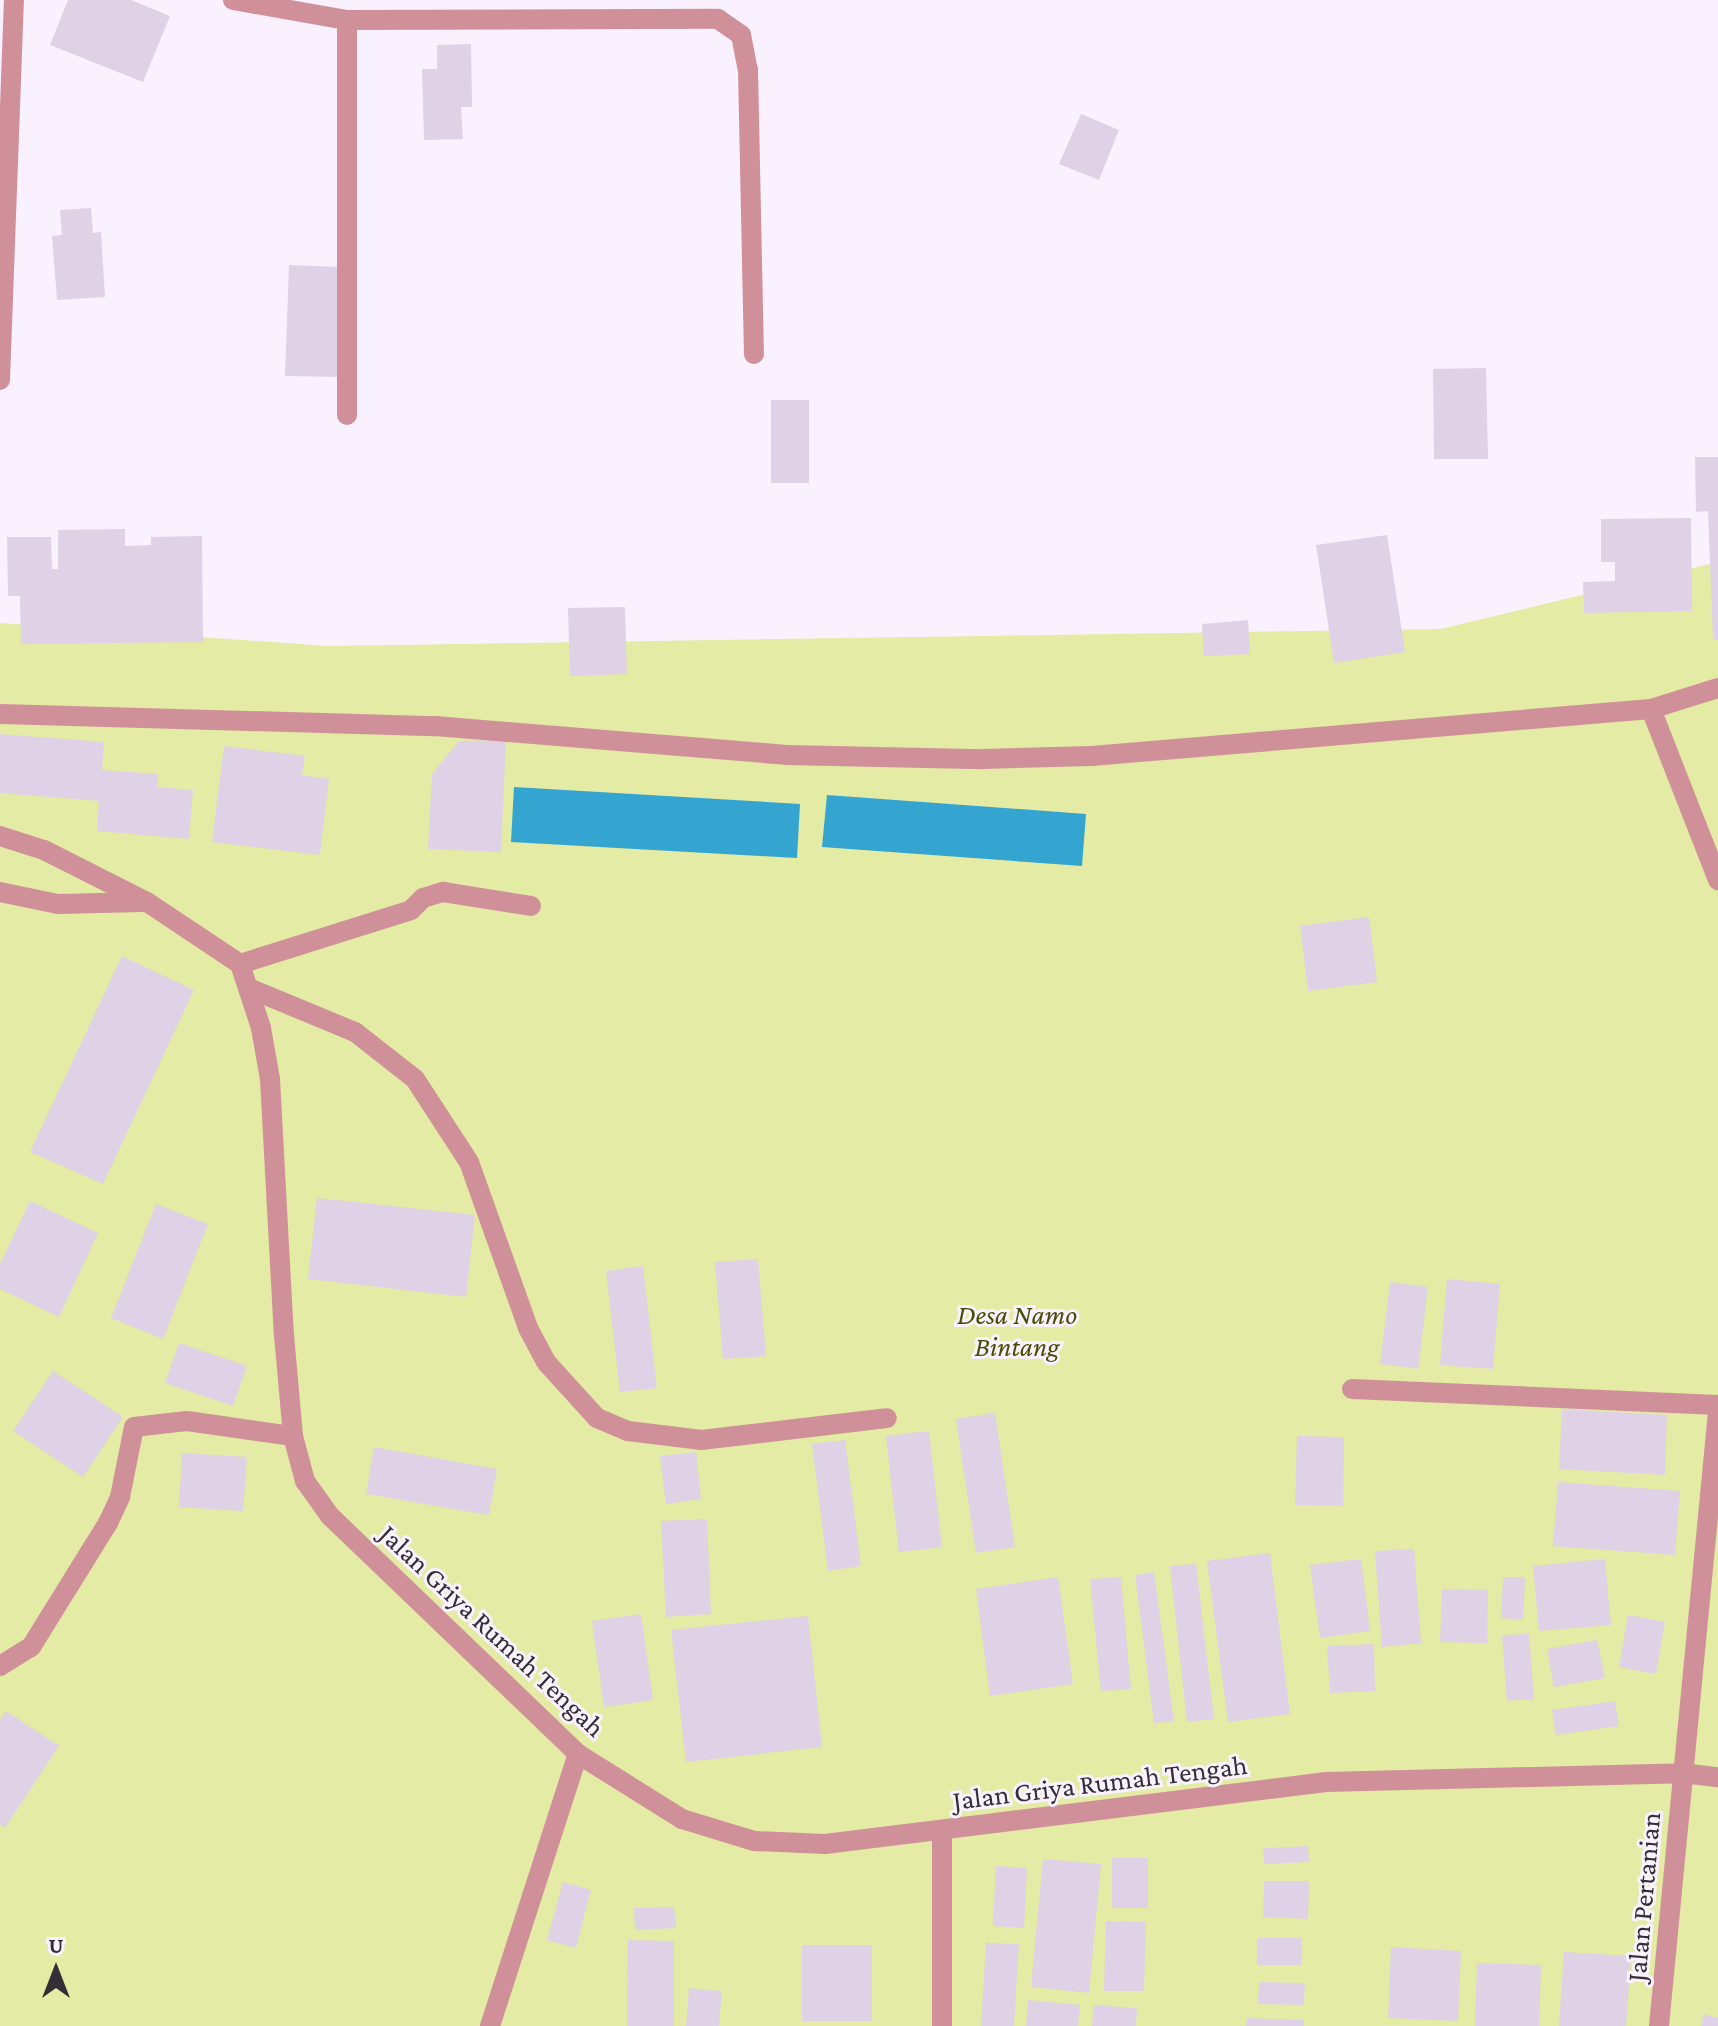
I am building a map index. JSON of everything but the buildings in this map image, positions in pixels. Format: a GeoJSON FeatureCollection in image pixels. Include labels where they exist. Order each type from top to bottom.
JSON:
{"type":"FeatureCollection","features":[{"type":"Feature","properties":{"kind":"street"},"geometry":{"type":"LineString","coordinates":[[0,380],[14,0]]}},
{"type":"Feature","properties":{"kind":"street"},"geometry":{"type":"LineString","coordinates":[[233,0],[347,20],[718,19],[741,35],[748,70],[754,354]]}},
{"type":"Feature","properties":{"kind":"street"},"geometry":{"type":"LineString","coordinates":[[347,20],[347,415]]}},
{"type":"Feature","properties":{"kind":"street"},"geometry":{"type":"LineString","coordinates":[[0,714],[435,726],[786,755],[984,759],[1121,754],[1651,709],[1718,688]]}},
{"type":"Feature","properties":{"kind":"street"},"geometry":{"type":"LineString","coordinates":[[1651,709],[1718,880]]}},
{"type":"Feature","properties":{"kind":"street"},"geometry":{"type":"LineString","coordinates":[[0,836],[44,850],[147,902],[240,964],[411,910],[423,898],[443,892],[531,906]]}},
{"type":"Feature","properties":{"kind":"street"},"geometry":{"type":"LineString","coordinates":[[0,892],[58,904],[147,902]]}},
{"type":"Feature","properties":{"kind":"street","name":"Jalan Griya Rumah Tengah"},"geometry":{"type":"LineString","coordinates":[[240,964],[251,989],[276,1129],[293,1436],[305,1481],[330,1516],[578,1754],[682,1819],[754,1841],[825,1844],[1326,1782],[1683,1773],[1718,1777]]}},
{"type":"Feature","properties":{"kind":"street"},"geometry":{"type":"LineString","coordinates":[[251,989],[355,1032],[415,1079],[469,1162],[528,1328],[546,1362],[597,1418],[628,1431],[701,1440],[887,1418]]}},
{"type":"Feature","properties":{"kind":"street"},"geometry":{"type":"LineString","coordinates":[[1352,1389],[1718,1405]]}},
{"type":"Feature","properties":{"kind":"street","name":"Jalan Pertanian"},"geometry":{"type":"LineString","coordinates":[[1659,2026],[1718,1412]]}},
{"type":"Feature","properties":{"kind":"street"},"geometry":{"type":"LineString","coordinates":[[0,1666],[31,1647],[108,1523],[120,1497],[134,1427],[187,1421],[293,1436]]}},
{"type":"Feature","properties":{"kind":"street"},"geometry":{"type":"LineString","coordinates":[[490,2026],[578,1754]]}},
{"type":"Feature","properties":{"kind":"street"},"geometry":{"type":"LineString","coordinates":[[942,1831],[942,2026]]}},
{"type":"Feature","properties":{"kind":"green space","name":"Desa Namo Bintang"},"geometry":{"type":"Polygon","coordinates":[[[1718,562],[1718,2026],[0,2026],[0,623],[327,646],[1441,629],[1718,562]]]}},
{"type":"Feature","properties":{"kind":"water"},"geometry":{"type":"Polygon","coordinates":[[[514,787],[800,804],[797,858],[511,842],[514,787]]]}},
{"type":"Feature","properties":{"kind":"water"},"geometry":{"type":"Polygon","coordinates":[[[827,795],[1086,814],[1082,866],[822,847],[827,795]]]}}]}
